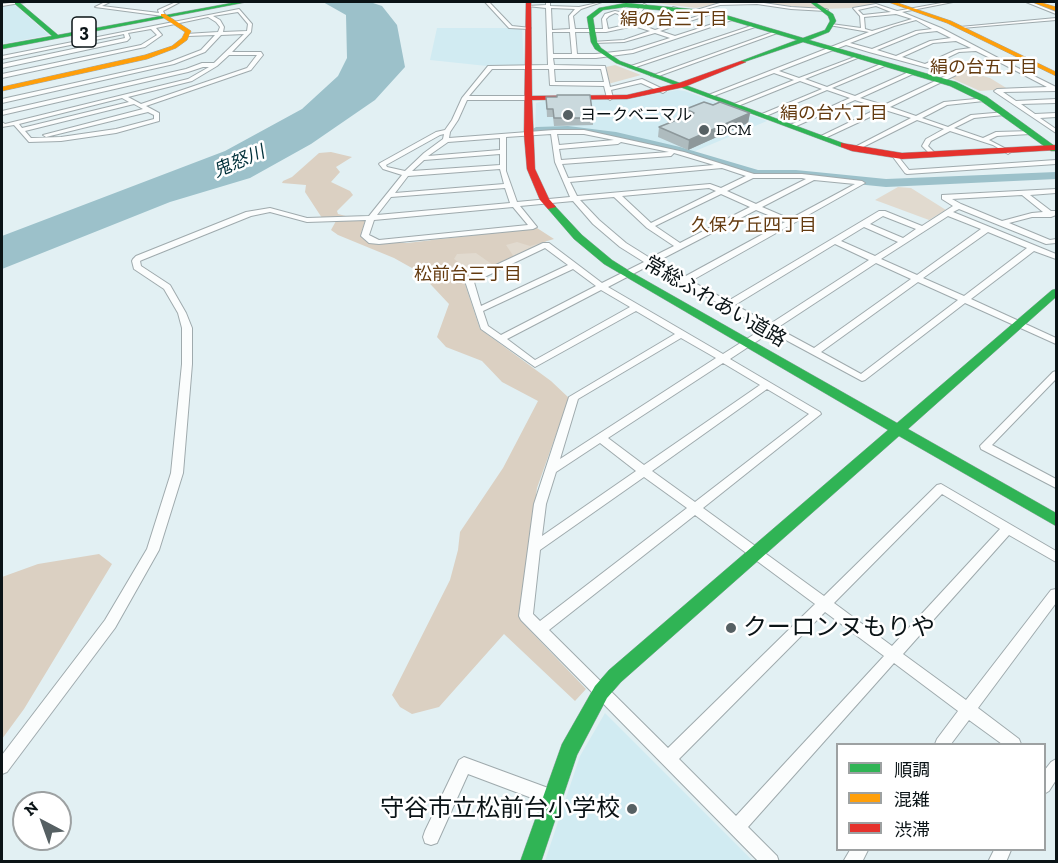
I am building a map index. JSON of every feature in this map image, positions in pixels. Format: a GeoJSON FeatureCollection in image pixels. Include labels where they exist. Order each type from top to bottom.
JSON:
{"type":"FeatureCollection","features":[{"type":"Feature","properties":{"kind":"main road"},"geometry":{"type":"LineString","coordinates":[[21,2],[60,38]]}},
{"type":"Feature","properties":{"kind":"main road","name":"3"},"geometry":{"type":"LineString","coordinates":[[168,18],[234,2]]}},
{"type":"Feature","properties":{"kind":"main road","name":"3"},"geometry":{"type":"LineString","coordinates":[[2,46],[60,38],[244,2]]}},
{"type":"Feature","properties":{"kind":"main road"},"geometry":{"type":"LineString","coordinates":[[529,98],[607,90],[631,97],[681,85],[827,31],[831,25],[831,15],[812,2]]}},
{"type":"Feature","properties":{"kind":"main road"},"geometry":{"type":"LineString","coordinates":[[1035,2],[1056,11]]}},
{"type":"Feature","properties":{"kind":"main road","name":"常総ふれあい道路"},"geometry":{"type":"LineString","coordinates":[[528,4],[528,134],[531,169],[545,200],[578,237],[608,262],[627,274],[1056,520]]}},
{"type":"Feature","properties":{"kind":"main road"},"geometry":{"type":"LineString","coordinates":[[644,5],[712,13],[948,77],[984,99],[1056,152],[895,156],[855,148],[654,76],[604,55],[590,17],[595,12],[617,6],[644,5]]}},
{"type":"Feature","properties":{"kind":"main road"},"geometry":{"type":"LineString","coordinates":[[894,7],[915,10],[960,33],[1023,58],[1056,84]]}},
{"type":"Feature","properties":{"kind":"main road"},"geometry":{"type":"LineString","coordinates":[[2,89],[88,64],[156,54],[174,47],[188,35],[186,30],[168,18]]}},
{"type":"Feature","properties":{"kind":"main road"},"geometry":{"type":"LineString","coordinates":[[530,861],[569,751],[601,692],[623,668],[1056,292]]}},
{"type":"Feature","properties":{"kind":"street"},"geometry":{"type":"LineString","coordinates":[[2,5],[21,2]]}},
{"type":"Feature","properties":{"kind":"street"},"geometry":{"type":"LineString","coordinates":[[2,124],[3,126],[126,97],[176,85],[198,77],[215,65],[249,32],[250,24],[239,10],[209,16],[168,18],[97,8],[108,2]]}},
{"type":"Feature","properties":{"kind":"street"},"geometry":{"type":"LineString","coordinates":[[168,18],[160,11],[178,2]]}},
{"type":"Feature","properties":{"kind":"street"},"geometry":{"type":"LineString","coordinates":[[487,2],[511,27],[529,28]]}},
{"type":"Feature","properties":{"kind":"street"},"geometry":{"type":"LineString","coordinates":[[575,56],[571,16],[579,8],[595,2]]}},
{"type":"Feature","properties":{"kind":"street"},"geometry":{"type":"LineString","coordinates":[[709,96],[892,25],[915,10],[951,2]]}},
{"type":"Feature","properties":{"kind":"street"},"geometry":{"type":"LineString","coordinates":[[1028,2],[1056,11]]}},
{"type":"Feature","properties":{"kind":"street"},"geometry":{"type":"LineString","coordinates":[[695,11],[709,5],[748,3],[826,10]]}},
{"type":"Feature","properties":{"kind":"street"},"geometry":{"type":"LineString","coordinates":[[528,4],[579,8]]}},
{"type":"Feature","properties":{"kind":"street"},"geometry":{"type":"LineString","coordinates":[[446,140],[447,132],[465,98],[490,67],[550,67],[575,67],[603,67],[607,90],[578,84],[552,84],[550,67],[550,30],[547,4]]}},
{"type":"Feature","properties":{"kind":"street"},"geometry":{"type":"LineString","coordinates":[[598,34],[607,15],[613,12],[627,15],[639,11],[644,5]]}},
{"type":"Feature","properties":{"kind":"street"},"geometry":{"type":"LineString","coordinates":[[863,29],[862,16],[855,9],[876,5],[894,7]]}},
{"type":"Feature","properties":{"kind":"street"},"geometry":{"type":"LineString","coordinates":[[862,16],[894,7]]}},
{"type":"Feature","properties":{"kind":"street"},"geometry":{"type":"LineString","coordinates":[[598,34],[671,13],[675,8]]}},
{"type":"Feature","properties":{"kind":"street"},"geometry":{"type":"LineString","coordinates":[[915,10],[940,29]]}},
{"type":"Feature","properties":{"kind":"street"},"geometry":{"type":"LineString","coordinates":[[550,30],[598,34],[619,42],[712,13]]}},
{"type":"Feature","properties":{"kind":"street"},"geometry":{"type":"LineString","coordinates":[[627,15],[624,21],[719,52]]}},
{"type":"Feature","properties":{"kind":"street"},"geometry":{"type":"LineString","coordinates":[[2,101],[172,63],[203,51],[220,33],[222,27],[218,21],[209,16]]}},
{"type":"Feature","properties":{"kind":"street"},"geometry":{"type":"LineString","coordinates":[[2,57],[60,38],[152,27],[168,18]]}},
{"type":"Feature","properties":{"kind":"street"},"geometry":{"type":"LineString","coordinates":[[551,56],[604,55],[633,51],[733,19]]}},
{"type":"Feature","properties":{"kind":"street"},"geometry":{"type":"LineString","coordinates":[[764,116],[932,42],[960,33],[1056,19]]}},
{"type":"Feature","properties":{"kind":"street"},"geometry":{"type":"LineString","coordinates":[[831,25],[874,32]]}},
{"type":"Feature","properties":{"kind":"street"},"geometry":{"type":"LineString","coordinates":[[631,67],[756,26]]}},
{"type":"Feature","properties":{"kind":"street"},"geometry":{"type":"LineString","coordinates":[[2,76],[88,64],[149,44],[160,35],[152,27]]}},
{"type":"Feature","properties":{"kind":"street"},"geometry":{"type":"LineString","coordinates":[[736,105],[918,32],[940,29],[960,33],[979,49],[1056,84]]}},
{"type":"Feature","properties":{"kind":"street"},"geometry":{"type":"LineString","coordinates":[[2,66],[125,40],[128,38],[125,32]]}},
{"type":"Feature","properties":{"kind":"street"},"geometry":{"type":"LineString","coordinates":[[188,35],[249,32]]}},
{"type":"Feature","properties":{"kind":"street"},"geometry":{"type":"LineString","coordinates":[[654,76],[778,32]]}},
{"type":"Feature","properties":{"kind":"street"},"geometry":{"type":"LineString","coordinates":[[28,139],[61,139],[116,131],[157,120],[157,114],[132,103],[60,38]]}},
{"type":"Feature","properties":{"kind":"street"},"geometry":{"type":"LineString","coordinates":[[792,126],[958,51],[979,49]]}},
{"type":"Feature","properties":{"kind":"street"},"geometry":{"type":"LineString","coordinates":[[140,106],[249,69],[261,54],[227,53]]}},
{"type":"Feature","properties":{"kind":"street"},"geometry":{"type":"LineString","coordinates":[[823,137],[978,63],[1023,58]]}},
{"type":"Feature","properties":{"kind":"street"},"geometry":{"type":"LineString","coordinates":[[2,113],[202,65],[215,65]]}},
{"type":"Feature","properties":{"kind":"street"},"geometry":{"type":"LineString","coordinates":[[575,67],[578,84]]}},
{"type":"Feature","properties":{"kind":"street"},"geometry":{"type":"LineString","coordinates":[[774,71],[984,140],[1008,152]]}},
{"type":"Feature","properties":{"kind":"street"},"geometry":{"type":"LineString","coordinates":[[198,77],[217,80]]}},
{"type":"Feature","properties":{"kind":"street"},"geometry":{"type":"LineString","coordinates":[[1056,84],[997,91],[1056,131]]}},
{"type":"Feature","properties":{"kind":"street"},"geometry":{"type":"LineString","coordinates":[[465,98],[529,98]]}},
{"type":"Feature","properties":{"kind":"street"},"geometry":{"type":"LineString","coordinates":[[855,148],[950,102],[984,99]]}},
{"type":"Feature","properties":{"kind":"street"},"geometry":{"type":"LineString","coordinates":[[1015,103],[1056,101]]}},
{"type":"Feature","properties":{"kind":"street"},"geometry":{"type":"LineString","coordinates":[[21,130],[132,103]]}},
{"type":"Feature","properties":{"kind":"street"},"geometry":{"type":"LineString","coordinates":[[28,139],[148,110]]}},
{"type":"Feature","properties":{"kind":"street"},"geometry":{"type":"LineString","coordinates":[[934,155],[925,143],[976,115],[1004,113]]}},
{"type":"Feature","properties":{"kind":"street"},"geometry":{"type":"LineString","coordinates":[[1035,116],[1056,115]]}},
{"type":"Feature","properties":{"kind":"street"},"geometry":{"type":"LineString","coordinates":[[15,123],[28,139]]}},
{"type":"Feature","properties":{"kind":"street"},"geometry":{"type":"LineString","coordinates":[[447,132],[438,133],[382,164],[385,168],[405,174],[502,167]]}},
{"type":"Feature","properties":{"kind":"street"},"geometry":{"type":"LineString","coordinates":[[554,132],[558,162],[574,198],[596,222],[623,244],[650,262],[862,378],[1034,247]]}},
{"type":"Feature","properties":{"kind":"street"},"geometry":{"type":"LineString","coordinates":[[502,136],[502,167],[514,203],[533,227],[379,242],[372,242],[365,236],[371,218],[405,174],[421,158],[446,140],[554,132],[584,132],[682,153],[753,176],[813,177],[862,183],[684,281]]}},
{"type":"Feature","properties":{"kind":"street"},"geometry":{"type":"LineString","coordinates":[[984,140],[996,134],[1030,132]]}},
{"type":"Feature","properties":{"kind":"street"},"geometry":{"type":"LineString","coordinates":[[555,147],[630,141]]}},
{"type":"Feature","properties":{"kind":"street"},"geometry":{"type":"LineString","coordinates":[[421,158],[502,152]]}},
{"type":"Feature","properties":{"kind":"street"},"geometry":{"type":"LineString","coordinates":[[895,156],[907,172],[1056,152]]}},
{"type":"Feature","properties":{"kind":"street"},"geometry":{"type":"LineString","coordinates":[[558,162],[682,153]]}},
{"type":"Feature","properties":{"kind":"street"},"geometry":{"type":"LineString","coordinates":[[565,180],[722,166]]}},
{"type":"Feature","properties":{"kind":"street"},"geometry":{"type":"LineString","coordinates":[[650,226],[753,176]]}},
{"type":"Feature","properties":{"kind":"street"},"geometry":{"type":"LineString","coordinates":[[500,339],[813,177]]}},
{"type":"Feature","properties":{"kind":"street"},"geometry":{"type":"LineString","coordinates":[[391,195],[509,186]]}},
{"type":"Feature","properties":{"kind":"street"},"geometry":{"type":"LineString","coordinates":[[2,767],[110,624],[153,550],[177,473],[187,364],[187,328],[182,313],[166,287],[139,269],[136,261],[262,211],[278,211],[307,220],[371,218],[710,186],[790,222]]}},
{"type":"Feature","properties":{"kind":"street"},"geometry":{"type":"LineString","coordinates":[[1056,191],[945,197],[958,206],[1002,224],[1049,242],[1056,241]]}},
{"type":"Feature","properties":{"kind":"street"},"geometry":{"type":"LineString","coordinates":[[1023,192],[1053,214],[1056,220]]}},
{"type":"Feature","properties":{"kind":"street"},"geometry":{"type":"LineString","coordinates":[[615,195],[650,226],[680,246]]}},
{"type":"Feature","properties":{"kind":"street"},"geometry":{"type":"LineString","coordinates":[[551,470],[958,206]]}},
{"type":"Feature","properties":{"kind":"street"},"geometry":{"type":"LineString","coordinates":[[728,305],[882,213],[922,229]]}},
{"type":"Feature","properties":{"kind":"street"},"geometry":{"type":"LineString","coordinates":[[948,213],[1056,257]]}},
{"type":"Feature","properties":{"kind":"street"},"geometry":{"type":"LineString","coordinates":[[1002,224],[1016,218],[1053,214]]}},
{"type":"Feature","properties":{"kind":"street"},"geometry":{"type":"LineString","coordinates":[[864,224],[903,241]]}},
{"type":"Feature","properties":{"kind":"street"},"geometry":{"type":"LineString","coordinates":[[814,352],[988,228]]}},
{"type":"Feature","properties":{"kind":"street"},"geometry":{"type":"LineString","coordinates":[[834,242],[1056,341]]}},
{"type":"Feature","properties":{"kind":"street"},"geometry":{"type":"LineString","coordinates":[[539,630],[816,414],[722,358],[681,334],[636,307],[602,287],[546,245],[469,280],[483,327],[535,364],[636,307]]}},
{"type":"Feature","properties":{"kind":"street"},"geometry":{"type":"LineString","coordinates":[[478,310],[573,266]]}},
{"type":"Feature","properties":{"kind":"street"},"geometry":{"type":"LineString","coordinates":[[681,334],[574,397],[540,504],[526,616],[771,861]]}},
{"type":"Feature","properties":{"kind":"street"},"geometry":{"type":"LineString","coordinates":[[1056,374],[985,446],[1052,482],[1056,469]]}},
{"type":"Feature","properties":{"kind":"street"},"geometry":{"type":"LineString","coordinates":[[534,548],[767,385]]}},
{"type":"Feature","properties":{"kind":"street"},"geometry":{"type":"LineString","coordinates":[[600,438],[1013,743]]}},
{"type":"Feature","properties":{"kind":"street"},"geometry":{"type":"LineString","coordinates":[[669,758],[941,488],[1056,557]]}},
{"type":"Feature","properties":{"kind":"street"},"geometry":{"type":"LineString","coordinates":[[737,827],[1008,528]]}},
{"type":"Feature","properties":{"kind":"street"},"geometry":{"type":"LineString","coordinates":[[943,743],[1056,594]]}},
{"type":"Feature","properties":{"kind":"street"},"geometry":{"type":"LineString","coordinates":[[431,837],[464,765],[553,798]]}},
{"type":"Feature","properties":{"kind":"shaded area"},"geometry":{"type":"Polygon","coordinates":[[[647,2],[886,2],[851,8],[823,9],[757,3],[721,3],[696,8],[647,2]]]}},
{"type":"Feature","properties":{"kind":"shaded area"},"geometry":{"type":"Polygon","coordinates":[[[14,4],[49,35],[2,44],[2,6],[14,4]]]}},
{"type":"Feature","properties":{"kind":"shaded area"},"geometry":{"type":"Polygon","coordinates":[[[437,28],[522,28],[524,65],[487,66],[430,60],[437,28]]]}},
{"type":"Feature","properties":{"kind":"shaded area"},"geometry":{"type":"Polygon","coordinates":[[[615,65],[641,75],[608,84],[606,67],[615,65]]]}},
{"type":"Feature","properties":{"kind":"shaded area"},"geometry":{"type":"Polygon","coordinates":[[[966,71],[990,78],[1008,89],[980,91],[951,78],[966,71]]]}},
{"type":"Feature","properties":{"kind":"shaded area"},"geometry":{"type":"Polygon","coordinates":[[[677,90],[767,121],[693,152],[601,130],[535,128],[536,103],[543,101],[630,99],[677,90]]]}},
{"type":"Feature","properties":{"kind":"shaded area"},"geometry":{"type":"Polygon","coordinates":[[[331,152],[352,157],[336,167],[340,172],[331,182],[350,191],[353,195],[337,211],[338,214],[365,221],[361,234],[365,240],[407,243],[537,228],[554,239],[530,246],[517,242],[506,245],[514,257],[493,265],[476,253],[457,254],[454,259],[474,274],[465,284],[480,329],[551,381],[569,398],[537,488],[520,620],[586,689],[575,701],[504,634],[439,707],[412,714],[400,707],[392,695],[450,580],[460,532],[503,468],[538,401],[502,382],[482,361],[446,347],[437,337],[449,304],[419,272],[394,258],[338,235],[331,230],[336,221],[322,218],[305,192],[306,185],[282,183],[319,153],[331,152]]]}},
{"type":"Feature","properties":{"kind":"shaded area"},"geometry":{"type":"Polygon","coordinates":[[[898,187],[911,188],[946,210],[929,220],[875,200],[898,187]]]}},
{"type":"Feature","properties":{"kind":"shaded area"},"geometry":{"type":"Polygon","coordinates":[[[535,230],[547,243],[463,280],[430,240],[535,230]]]}},
{"type":"Feature","properties":{"kind":"shaded area"},"geometry":{"type":"Polygon","coordinates":[[[99,554],[112,564],[24,709],[2,739],[2,577],[38,564],[99,554]]]}},
{"type":"Feature","properties":{"kind":"shaded area","name":"守谷市立松前台小学校"},"geometry":{"type":"Polygon","coordinates":[[[605,713],[753,861],[545,861],[580,756],[605,713]]]}},
{"type":"Feature","properties":{"kind":"water","name":"鬼怒川"},"geometry":{"type":"Polygon","coordinates":[[[323,2],[370,2],[382,6],[397,25],[405,67],[375,100],[311,144],[250,178],[170,202],[2,269],[2,236],[225,151],[302,109],[338,76],[347,58],[346,15],[323,2]]]}},
{"type":"Feature","properties":{"kind":"building","name":"ヨークベニマル"},"geometry":{"type":"Polygon","coordinates":[[[557,95],[590,95],[593,118],[554,118],[553,109],[547,109],[546,97],[557,97],[557,95]]]}},
{"type":"Feature","properties":{"kind":"building"},"geometry":{"type":"Polygon","coordinates":[[[704,102],[713,105],[720,102],[750,113],[689,140],[659,127],[694,113],[686,109],[704,102]]]}},
{"type":"Feature","properties":{"kind":"waterway"},"geometry":{"type":"LineString","coordinates":[[536,130],[568,129],[616,135],[680,150],[742,171],[758,174],[796,174],[886,183],[1056,176]]}},
{"type":"Feature","properties":{"kind":"traffic: fast"},"geometry":{"type":"LineString","coordinates":[[2,47],[244,2]]}},
{"type":"Feature","properties":{"kind":"traffic: fast"},"geometry":{"type":"LineString","coordinates":[[743,62],[827,31],[833,21],[831,15],[812,2]]}},
{"type":"Feature","properties":{"kind":"traffic: fast"},"geometry":{"type":"LineString","coordinates":[[17,3],[55,35]]}},
{"type":"Feature","properties":{"kind":"traffic: fast"},"geometry":{"type":"LineString","coordinates":[[844,145],[618,62],[598,49],[594,42],[590,17],[601,9],[626,5],[712,13],[953,84],[984,99],[1054,149]]}},
{"type":"Feature","properties":{"kind":"traffic: fast"},"geometry":{"type":"LineString","coordinates":[[551,207],[578,237],[608,262],[627,274],[1056,520]]}},
{"type":"Feature","properties":{"kind":"traffic: fast"},"geometry":{"type":"LineString","coordinates":[[530,862],[569,751],[601,692],[615,676],[1056,292]]}},
{"type":"Feature","properties":{"kind":"traffic: slow"},"geometry":{"type":"LineString","coordinates":[[891,2],[949,22],[1056,74]]}},
{"type":"Feature","properties":{"kind":"traffic: slow"},"geometry":{"type":"LineString","coordinates":[[1035,2],[1056,9]]}},
{"type":"Feature","properties":{"kind":"traffic: slow"},"geometry":{"type":"LineString","coordinates":[[2,89],[147,57],[174,47],[185,39],[188,31],[163,15]]}},
{"type":"Feature","properties":{"kind":"traffic: jam"},"geometry":{"type":"LineString","coordinates":[[528,2],[528,134],[531,169],[545,200],[551,207]]}},
{"type":"Feature","properties":{"kind":"traffic: jam"},"geometry":{"type":"LineString","coordinates":[[529,98],[627,97],[681,85],[743,62]]}},
{"type":"Feature","properties":{"kind":"traffic: jam"},"geometry":{"type":"LineString","coordinates":[[844,145],[855,149],[902,156],[1056,148]]}},
{"type":"Feature","properties":{"kind":"place","name":"ヨークベニマル"},"geometry":{"type":"Point","coordinates":[568,115]}},
{"type":"Feature","properties":{"kind":"place","name":"DCM"},"geometry":{"type":"Point","coordinates":[704,130]}},
{"type":"Feature","properties":{"kind":"place","name":"クーロンヌもりや"},"geometry":{"type":"Point","coordinates":[731,628]}},
{"type":"Feature","properties":{"kind":"place","name":"守谷市立松前台小学校"},"geometry":{"type":"Point","coordinates":[632,809]}},
{"type":"Feature","properties":{"kind":"district","name":"絹の台三丁目"},"geometry":{"type":"Point","coordinates":[674,20]}},
{"type":"Feature","properties":{"kind":"district","name":"絹の台五丁目"},"geometry":{"type":"Point","coordinates":[984,68]}},
{"type":"Feature","properties":{"kind":"district","name":"絹の台六丁目"},"geometry":{"type":"Point","coordinates":[834,114]}},
{"type":"Feature","properties":{"kind":"district","name":"久保ケ丘四丁目"},"geometry":{"type":"Point","coordinates":[754,226]}},
{"type":"Feature","properties":{"kind":"district","name":"松前台三丁目"},"geometry":{"type":"Point","coordinates":[468,275]}}]}
